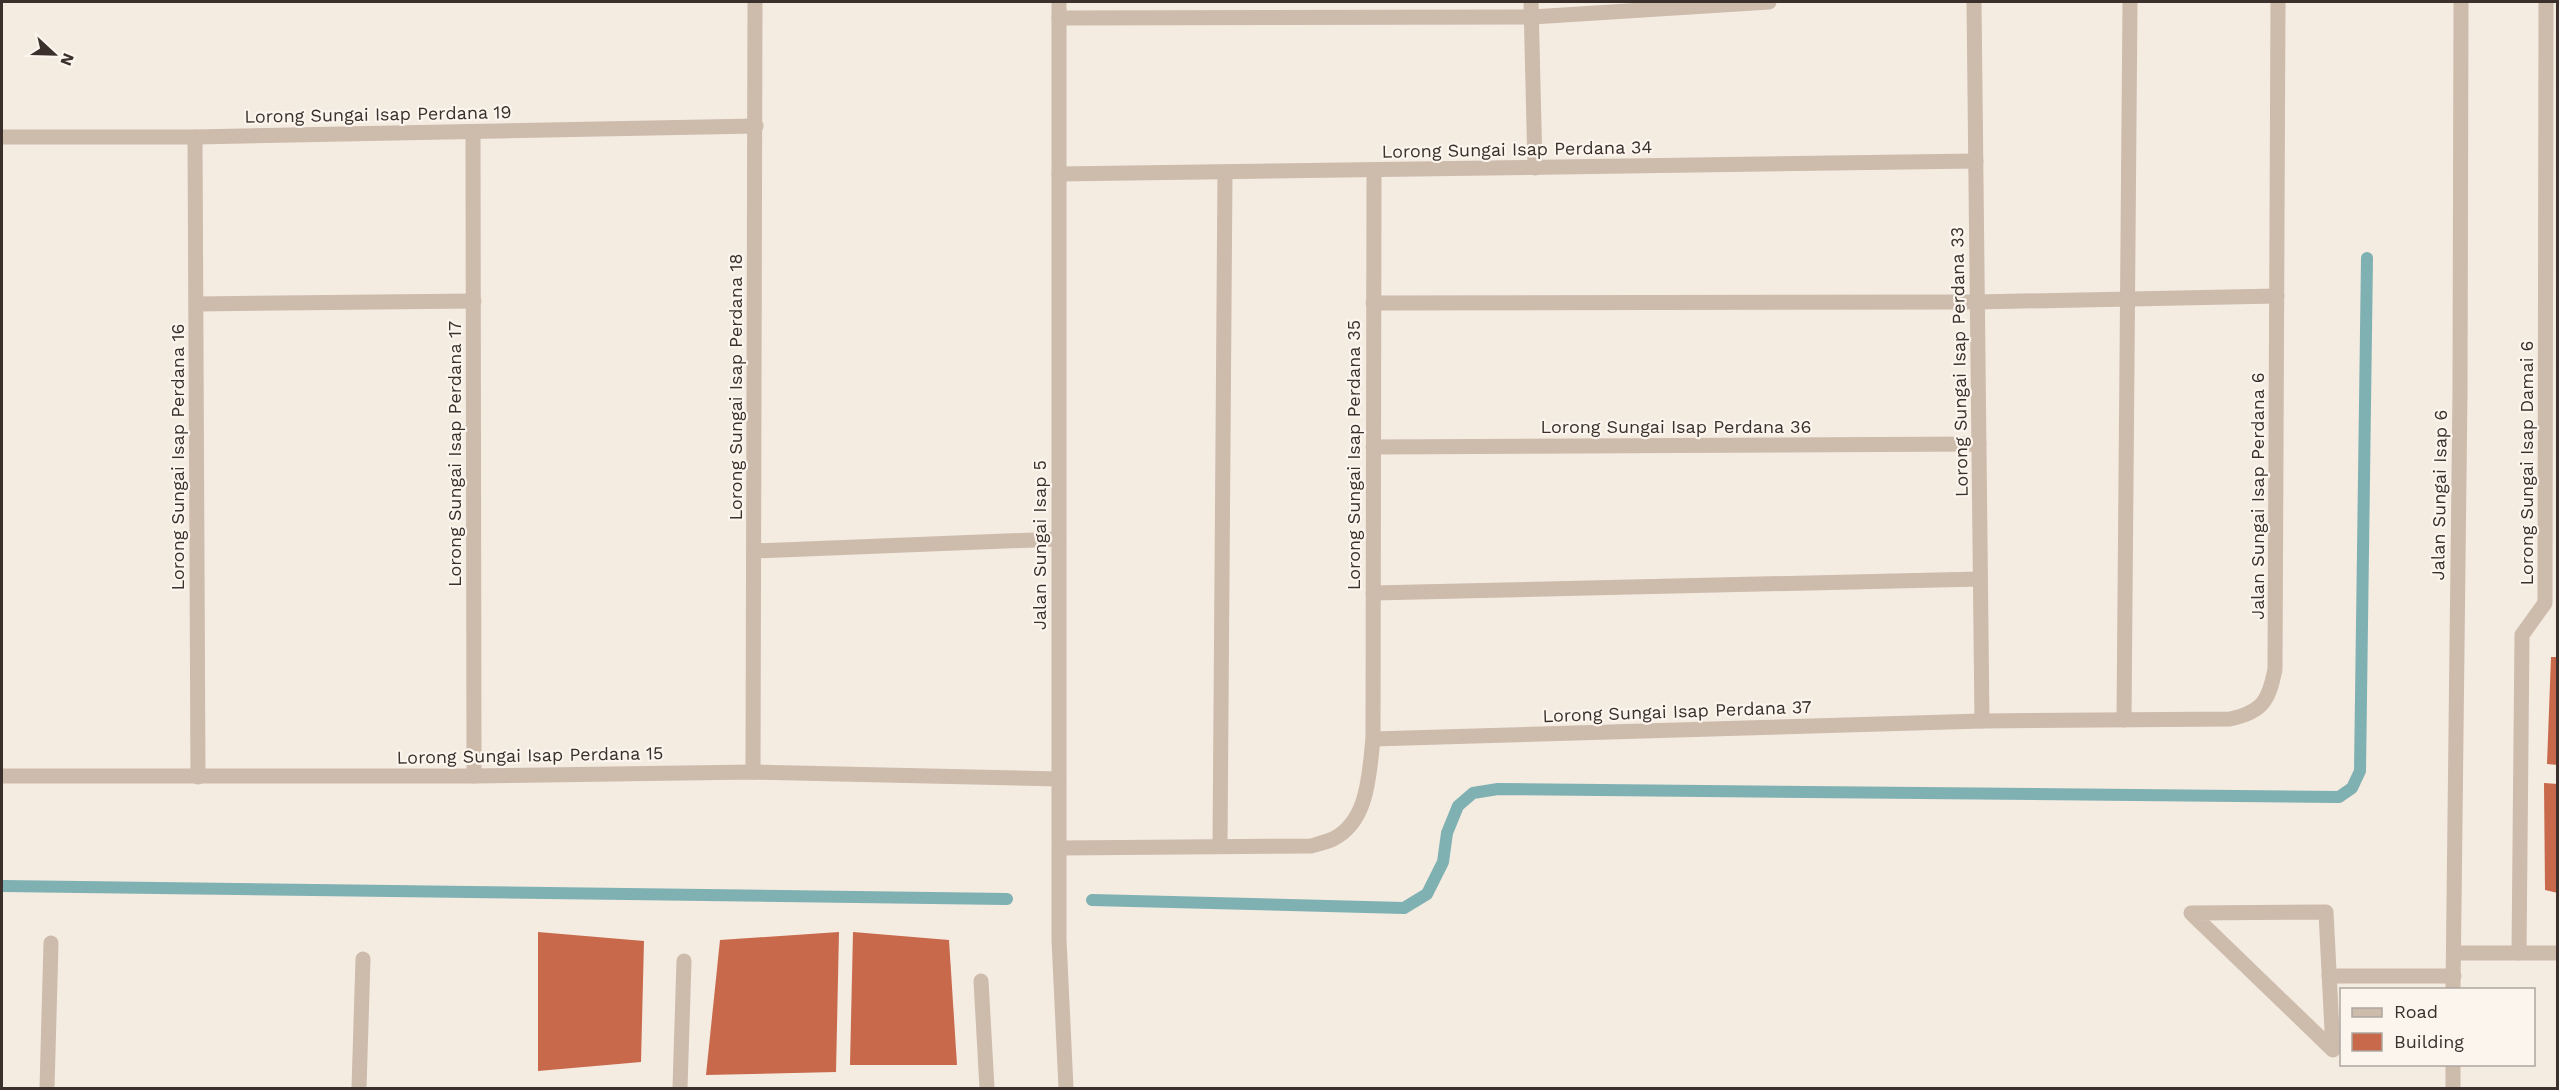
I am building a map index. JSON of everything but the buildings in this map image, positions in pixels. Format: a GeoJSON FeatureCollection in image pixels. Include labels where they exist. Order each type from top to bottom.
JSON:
{"type":"FeatureCollection","features":[{"type":"Feature","properties":{"kind":"street","name":"Lorong Sungai Isap Perdana 18"},"geometry":{"type":"LineString","coordinates":[[753,772],[755,2]]}},
{"type":"Feature","properties":{"kind":"street","name":"Jalan Sungai Isap 5"},"geometry":{"type":"LineString","coordinates":[[1059,2],[1059,940],[1066,1089]]}},
{"type":"Feature","properties":{"kind":"street"},"geometry":{"type":"LineString","coordinates":[[1059,18],[1768,2]]}},
{"type":"Feature","properties":{"kind":"street","name":"Lorong Sungai Isap Perdana 33"},"geometry":{"type":"LineString","coordinates":[[1974,2],[1982,721]]}},
{"type":"Feature","properties":{"kind":"street"},"geometry":{"type":"LineString","coordinates":[[2124,720],[2130,2]]}},
{"type":"Feature","properties":{"kind":"street","name":"Jalan Sungai Isap Perdana 6"},"geometry":{"type":"LineString","coordinates":[[1982,721],[2230,719],[2249,715],[2263,704],[2271,688],[2276,669],[2278,2]]}},
{"type":"Feature","properties":{"kind":"street","name":"Jalan Sungai Isap 6"},"geometry":{"type":"LineString","coordinates":[[2453,983],[2460,391],[2461,2]]}},
{"type":"Feature","properties":{"kind":"street","name":"Lorong Sungai Isap Damai 6"},"geometry":{"type":"LineString","coordinates":[[2519,953],[2522,635],[2551,603],[2546,2]]}},
{"type":"Feature","properties":{"kind":"street"},"geometry":{"type":"LineString","coordinates":[[1532,9],[1535,168]]}},
{"type":"Feature","properties":{"kind":"street","name":"Lorong Sungai Isap Perdana 19"},"geometry":{"type":"LineString","coordinates":[[2,137],[195,137],[756,126]]}},
{"type":"Feature","properties":{"kind":"street","name":"Lorong Sungai Isap Perdana 17"},"geometry":{"type":"LineString","coordinates":[[473,132],[474,776]]}},
{"type":"Feature","properties":{"kind":"street","name":"Lorong Sungai Isap Perdana 16"},"geometry":{"type":"LineString","coordinates":[[195,137],[198,777]]}},
{"type":"Feature","properties":{"kind":"street","name":"Lorong Sungai Isap Perdana 34"},"geometry":{"type":"LineString","coordinates":[[1059,174],[1976,161]]}},
{"type":"Feature","properties":{"kind":"street","name":"Lorong Sungai Isap Perdana 35"},"geometry":{"type":"LineString","coordinates":[[1060,848],[1311,846],[1335,838],[1351,824],[1364,802],[1373,739],[1374,171]]}},
{"type":"Feature","properties":{"kind":"street"},"geometry":{"type":"LineString","coordinates":[[1220,846],[1225,172]]}},
{"type":"Feature","properties":{"kind":"street"},"geometry":{"type":"LineString","coordinates":[[1373,303],[1977,302],[2277,296]]}},
{"type":"Feature","properties":{"kind":"street"},"geometry":{"type":"LineString","coordinates":[[196,304],[474,301]]}},
{"type":"Feature","properties":{"kind":"street","name":"Lorong Sungai Isap Perdana 36"},"geometry":{"type":"LineString","coordinates":[[1373,447],[1979,444]]}},
{"type":"Feature","properties":{"kind":"street"},"geometry":{"type":"LineString","coordinates":[[754,550],[1059,539]]}},
{"type":"Feature","properties":{"kind":"street"},"geometry":{"type":"LineString","coordinates":[[1373,593],[1980,579]]}},
{"type":"Feature","properties":{"kind":"street","name":"Lorong Sungai Isap Perdana 37"},"geometry":{"type":"LineString","coordinates":[[1373,739],[1982,721]]}},
{"type":"Feature","properties":{"kind":"street","name":"Lorong Sungai Isap Perdana 15"},"geometry":{"type":"LineString","coordinates":[[2,776],[474,776],[753,772],[1059,779]]}},
{"type":"Feature","properties":{"kind":"street"},"geometry":{"type":"LineString","coordinates":[[2326,912],[2329,976],[2333,1050],[2191,913],[2326,912]]}},
{"type":"Feature","properties":{"kind":"street"},"geometry":{"type":"LineString","coordinates":[[47,1089],[51,943]]}},
{"type":"Feature","properties":{"kind":"street"},"geometry":{"type":"LineString","coordinates":[[2454,953],[2558,953]]}},
{"type":"Feature","properties":{"kind":"street"},"geometry":{"type":"LineString","coordinates":[[359,1089],[363,959]]}},
{"type":"Feature","properties":{"kind":"street"},"geometry":{"type":"LineString","coordinates":[[680,1089],[684,961]]}},
{"type":"Feature","properties":{"kind":"street"},"geometry":{"type":"LineString","coordinates":[[2329,976],[2453,983]]}},
{"type":"Feature","properties":{"kind":"street"},"geometry":{"type":"LineString","coordinates":[[981,981],[987,1089]]}},
{"type":"Feature","properties":{"kind":"street"},"geometry":{"type":"LineString","coordinates":[[2453,1066],[2453,1089]]}},
{"type":"Feature","properties":{"kind":"waterway"},"geometry":{"type":"LineString","coordinates":[[1092,900],[1404,908],[1427,894],[1443,862],[1447,833],[1458,806],[1473,793],[1498,789],[2339,797],[2352,788],[2360,771],[2367,258]]}},
{"type":"Feature","properties":{"kind":"waterway"},"geometry":{"type":"LineString","coordinates":[[2,886],[1007,899]]}}]}
